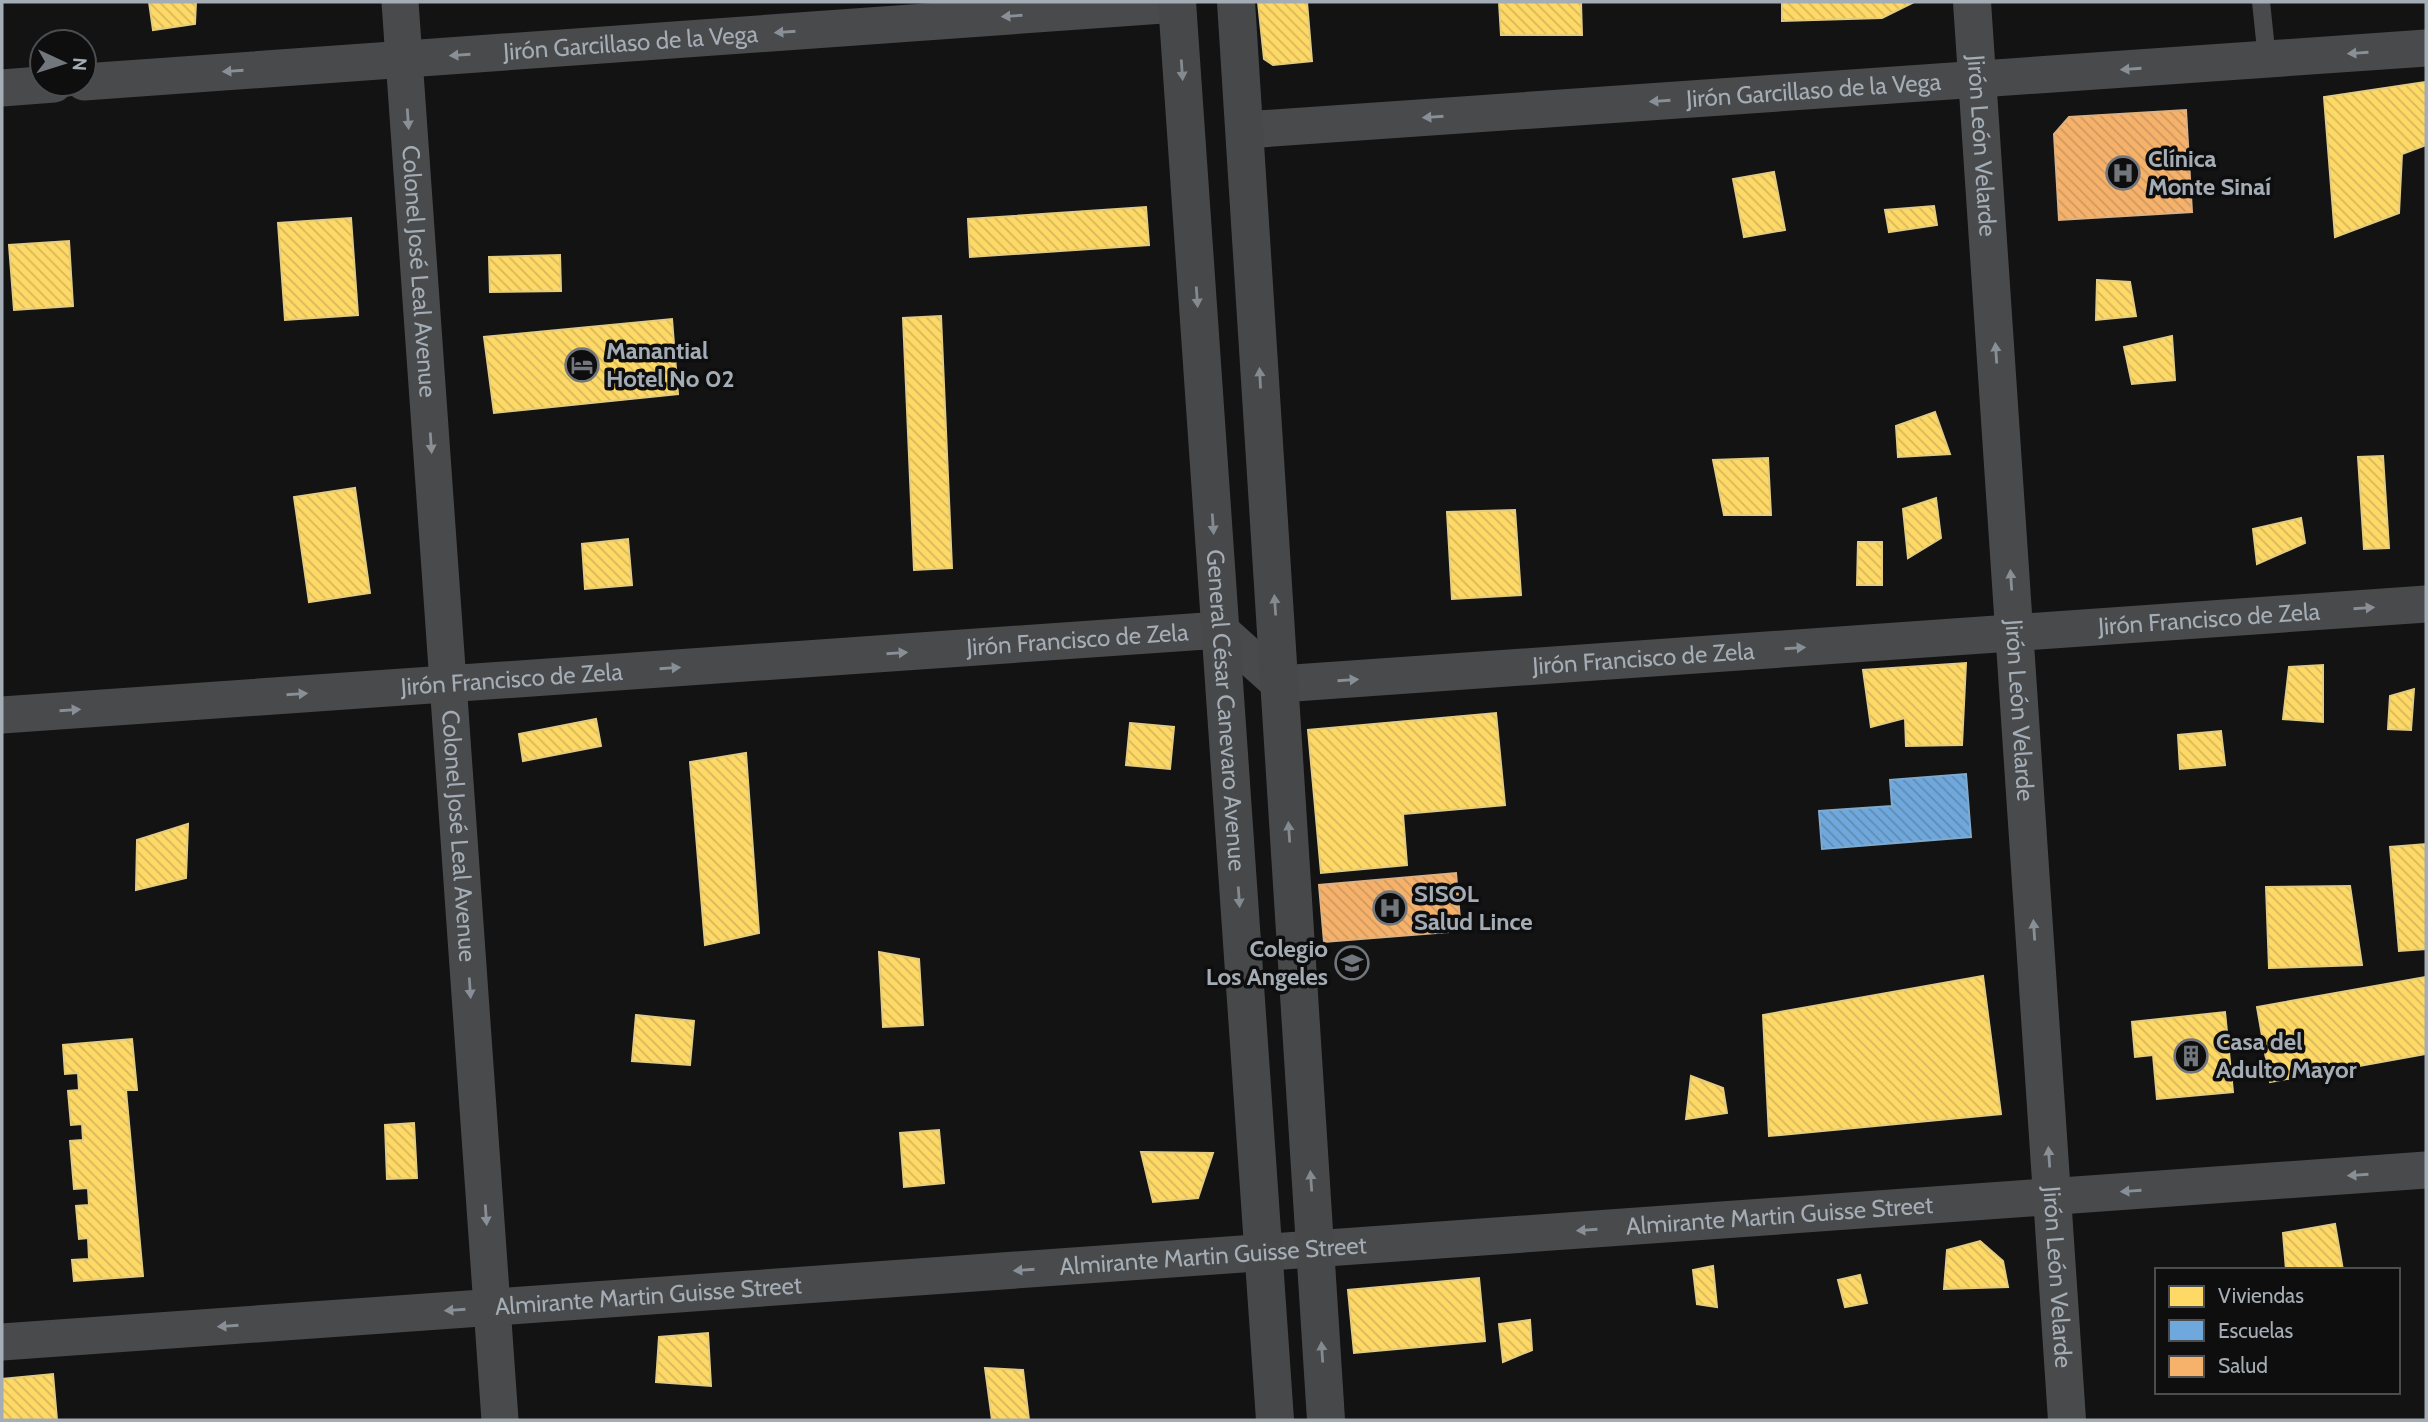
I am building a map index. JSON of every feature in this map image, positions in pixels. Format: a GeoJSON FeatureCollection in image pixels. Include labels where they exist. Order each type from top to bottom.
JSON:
{"type":"FeatureCollection","features":[{"type":"Feature","properties":{"kind":"main road"},"geometry":{"type":"LineString","coordinates":[[1236,2],[1326,1420]]}},
{"type":"Feature","properties":{"kind":"main road","name":"General César Canevaro Avenue"},"geometry":{"type":"LineString","coordinates":[[1177,3],[1275,1420]]}},
{"type":"Feature","properties":{"kind":"street","name":"Colonel José Leal Avenue"},"geometry":{"type":"LineString","coordinates":[[400,2],[500,1420]]}},
{"type":"Feature","properties":{"kind":"street","name":"Jirón León Velarde"},"geometry":{"type":"LineString","coordinates":[[1972,2],[2067,1420]]}},
{"type":"Feature","properties":{"kind":"street","name":"Jirón Garcillaso de la Vega"},"geometry":{"type":"LineString","coordinates":[[98,81],[1177,3]]}},
{"type":"Feature","properties":{"kind":"street","name":"Jirón Garcillaso de la Vega"},"geometry":{"type":"LineString","coordinates":[[1245,130],[2426,48]]}},
{"type":"Feature","properties":{"kind":"street"},"geometry":{"type":"LineString","coordinates":[[2,88],[28,86]]}},
{"type":"Feature","properties":{"kind":"street","name":"Jirón Francisco de Zela"},"geometry":{"type":"LineString","coordinates":[[2,715],[1220,630],[1280,684],[2426,604]]}},
{"type":"Feature","properties":{"kind":"street","name":"Almirante Martin Guisse Street"},"geometry":{"type":"LineString","coordinates":[[2,1342],[2426,1170]]}},
{"type":"Feature","properties":{"kind":"lane"},"geometry":{"type":"LineString","coordinates":[[2261,2],[2267,60]]}},
{"type":"Feature","properties":{"kind":"building: Viviendas"},"geometry":{"type":"Polygon","coordinates":[[[149,2],[196,2],[195,24],[153,30],[149,2]]]}},
{"type":"Feature","properties":{"kind":"building: Viviendas"},"geometry":{"type":"Polygon","coordinates":[[[1258,2],[1307,2],[1312,61],[1273,65],[1264,59],[1258,2]]]}},
{"type":"Feature","properties":{"kind":"building: Viviendas"},"geometry":{"type":"Polygon","coordinates":[[[1499,2],[1581,2],[1582,35],[1501,35],[1499,2]]]}},
{"type":"Feature","properties":{"kind":"building: Viviendas"},"geometry":{"type":"Polygon","coordinates":[[[1782,2],[1914,2],[1882,18],[1782,21],[1782,2]]]}},
{"type":"Feature","properties":{"kind":"building: Viviendas"},"geometry":{"type":"Polygon","coordinates":[[[2426,82],[2426,145],[2402,154],[2399,213],[2335,237],[2324,97],[2426,82]]]}},
{"type":"Feature","properties":{"kind":"building: Viviendas"},"geometry":{"type":"Polygon","coordinates":[[[1774,172],[1785,230],[1744,237],[1733,179],[1774,172]]]}},
{"type":"Feature","properties":{"kind":"building: Viviendas"},"geometry":{"type":"Polygon","coordinates":[[[1934,206],[1937,225],[1889,232],[1885,210],[1934,206]]]}},
{"type":"Feature","properties":{"kind":"building: Viviendas"},"geometry":{"type":"Polygon","coordinates":[[[1146,207],[1149,245],[970,257],[968,219],[1146,207]]]}},
{"type":"Feature","properties":{"kind":"building: Viviendas"},"geometry":{"type":"Polygon","coordinates":[[[351,218],[358,315],[285,320],[278,223],[351,218]]]}},
{"type":"Feature","properties":{"kind":"building: Viviendas"},"geometry":{"type":"Polygon","coordinates":[[[69,241],[73,306],[14,310],[9,245],[69,241]]]}},
{"type":"Feature","properties":{"kind":"building: Viviendas"},"geometry":{"type":"Polygon","coordinates":[[[560,255],[561,291],[490,292],[489,257],[560,255]]]}},
{"type":"Feature","properties":{"kind":"building: Viviendas"},"geometry":{"type":"Polygon","coordinates":[[[2097,280],[2130,282],[2136,316],[2096,320],[2097,280]]]}},
{"type":"Feature","properties":{"kind":"building: Viviendas"},"geometry":{"type":"Polygon","coordinates":[[[941,316],[952,568],[914,570],[903,318],[941,316]]]}},
{"type":"Feature","properties":{"kind":"building: Viviendas","name":"Manantial Hotel No 02"},"geometry":{"type":"Polygon","coordinates":[[[672,319],[678,394],[494,413],[484,337],[672,319]]]}},
{"type":"Feature","properties":{"kind":"building: Viviendas"},"geometry":{"type":"Polygon","coordinates":[[[2172,336],[2175,380],[2132,384],[2124,347],[2172,336]]]}},
{"type":"Feature","properties":{"kind":"building: Viviendas"},"geometry":{"type":"Polygon","coordinates":[[[1935,412],[1950,454],[1898,457],[1896,426],[1935,412]]]}},
{"type":"Feature","properties":{"kind":"building: Viviendas"},"geometry":{"type":"Polygon","coordinates":[[[2383,456],[2389,548],[2364,549],[2358,457],[2383,456]]]}},
{"type":"Feature","properties":{"kind":"building: Viviendas"},"geometry":{"type":"Polygon","coordinates":[[[1768,458],[1771,515],[1724,515],[1713,460],[1768,458]]]}},
{"type":"Feature","properties":{"kind":"building: Viviendas"},"geometry":{"type":"Polygon","coordinates":[[[355,488],[370,593],[309,602],[294,497],[355,488]]]}},
{"type":"Feature","properties":{"kind":"building: Viviendas"},"geometry":{"type":"Polygon","coordinates":[[[1936,498],[1941,538],[1908,558],[1903,509],[1936,498]]]}},
{"type":"Feature","properties":{"kind":"building: Viviendas"},"geometry":{"type":"Polygon","coordinates":[[[1515,510],[1521,595],[1452,599],[1447,512],[1515,510]]]}},
{"type":"Feature","properties":{"kind":"building: Viviendas"},"geometry":{"type":"Polygon","coordinates":[[[2301,518],[2305,543],[2257,564],[2253,529],[2301,518]]]}},
{"type":"Feature","properties":{"kind":"building: Viviendas"},"geometry":{"type":"Polygon","coordinates":[[[628,539],[632,585],[585,589],[582,544],[628,539]]]}},
{"type":"Feature","properties":{"kind":"building: Viviendas"},"geometry":{"type":"Polygon","coordinates":[[[1858,542],[1882,542],[1882,585],[1857,585],[1858,542]]]}},
{"type":"Feature","properties":{"kind":"building: Viviendas"},"geometry":{"type":"Polygon","coordinates":[[[1966,663],[1962,745],[1906,746],[1905,718],[1871,727],[1863,670],[1966,663]]]}},
{"type":"Feature","properties":{"kind":"building: Viviendas"},"geometry":{"type":"Polygon","coordinates":[[[2323,665],[2323,722],[2283,719],[2289,667],[2323,665]]]}},
{"type":"Feature","properties":{"kind":"building: Viviendas"},"geometry":{"type":"Polygon","coordinates":[[[2414,689],[2411,730],[2388,729],[2390,696],[2414,689]]]}},
{"type":"Feature","properties":{"kind":"building: Viviendas"},"geometry":{"type":"Polygon","coordinates":[[[1496,713],[1505,805],[1403,814],[1407,865],[1321,873],[1308,730],[1496,713]]]}},
{"type":"Feature","properties":{"kind":"building: Viviendas"},"geometry":{"type":"Polygon","coordinates":[[[596,719],[601,746],[523,761],[519,734],[596,719]]]}},
{"type":"Feature","properties":{"kind":"building: Viviendas"},"geometry":{"type":"Polygon","coordinates":[[[1130,723],[1174,727],[1170,769],[1126,765],[1130,723]]]}},
{"type":"Feature","properties":{"kind":"building: Viviendas"},"geometry":{"type":"Polygon","coordinates":[[[2221,731],[2225,765],[2180,769],[2178,735],[2221,731]]]}},
{"type":"Feature","properties":{"kind":"building: Viviendas"},"geometry":{"type":"Polygon","coordinates":[[[746,753],[759,933],[705,945],[690,762],[746,753]]]}},
{"type":"Feature","properties":{"kind":"building: Viviendas"},"geometry":{"type":"Polygon","coordinates":[[[188,824],[186,878],[136,890],[137,840],[188,824]]]}},
{"type":"Feature","properties":{"kind":"building: Viviendas"},"geometry":{"type":"Polygon","coordinates":[[[2426,844],[2426,949],[2399,951],[2390,847],[2426,844]]]}},
{"type":"Feature","properties":{"kind":"building: Viviendas"},"geometry":{"type":"Polygon","coordinates":[[[2350,886],[2362,965],[2269,968],[2266,887],[2350,886]]]}},
{"type":"Feature","properties":{"kind":"building: Viviendas"},"geometry":{"type":"Polygon","coordinates":[[[879,952],[919,959],[923,1025],[883,1027],[879,952]]]}},
{"type":"Feature","properties":{"kind":"building: Viviendas"},"geometry":{"type":"Polygon","coordinates":[[[1983,976],[2001,1114],[1769,1136],[1763,1015],[1983,976]]]}},
{"type":"Feature","properties":{"kind":"building: Viviendas"},"geometry":{"type":"Polygon","coordinates":[[[2426,977],[2426,1054],[2270,1082],[2257,1007],[2426,977]]]}},
{"type":"Feature","properties":{"kind":"building: Viviendas","name":"Casa del Adulto Mayor"},"geometry":{"type":"Polygon","coordinates":[[[2225,1012],[2233,1092],[2157,1099],[2153,1055],[2135,1057],[2132,1022],[2225,1012]]]}},
{"type":"Feature","properties":{"kind":"building: Viviendas"},"geometry":{"type":"Polygon","coordinates":[[[636,1015],[694,1021],[690,1065],[632,1061],[636,1015]]]}},
{"type":"Feature","properties":{"kind":"building: Viviendas"},"geometry":{"type":"Polygon","coordinates":[[[132,1039],[137,1090],[126,1090],[143,1276],[74,1281],[72,1260],[89,1259],[88,1238],[79,1239],[76,1206],[89,1205],[88,1188],[74,1189],[70,1141],[83,1140],[82,1124],[71,1125],[68,1091],[79,1090],[78,1073],[65,1074],[63,1045],[132,1039]]]}},
{"type":"Feature","properties":{"kind":"building: Viviendas"},"geometry":{"type":"Polygon","coordinates":[[[1691,1076],[1723,1088],[1727,1113],[1686,1119],[1691,1076]]]}},
{"type":"Feature","properties":{"kind":"building: Viviendas"},"geometry":{"type":"Polygon","coordinates":[[[414,1123],[417,1178],[387,1179],[385,1125],[414,1123]]]}},
{"type":"Feature","properties":{"kind":"building: Viviendas"},"geometry":{"type":"Polygon","coordinates":[[[939,1130],[944,1183],[904,1187],[900,1133],[939,1130]]]}},
{"type":"Feature","properties":{"kind":"building: Viviendas"},"geometry":{"type":"Polygon","coordinates":[[[1141,1152],[1213,1153],[1198,1198],[1153,1202],[1141,1152]]]}},
{"type":"Feature","properties":{"kind":"building: Viviendas"},"geometry":{"type":"Polygon","coordinates":[[[2335,1224],[2343,1268],[2286,1268],[2283,1233],[2335,1224]]]}},
{"type":"Feature","properties":{"kind":"building: Viviendas"},"geometry":{"type":"Polygon","coordinates":[[[1980,1241],[2003,1261],[2008,1287],[1944,1289],[1947,1250],[1980,1241]]]}},
{"type":"Feature","properties":{"kind":"building: Viviendas"},"geometry":{"type":"Polygon","coordinates":[[[1713,1266],[1717,1307],[1697,1304],[1693,1270],[1713,1266]]]}},
{"type":"Feature","properties":{"kind":"building: Viviendas"},"geometry":{"type":"Polygon","coordinates":[[[1860,1275],[1867,1303],[1845,1307],[1838,1280],[1860,1275]]]}},
{"type":"Feature","properties":{"kind":"building: Viviendas"},"geometry":{"type":"Polygon","coordinates":[[[1479,1278],[1485,1341],[1354,1353],[1348,1290],[1479,1278]]]}},
{"type":"Feature","properties":{"kind":"building: Viviendas"},"geometry":{"type":"Polygon","coordinates":[[[1530,1320],[1532,1350],[1503,1362],[1499,1324],[1530,1320]]]}},
{"type":"Feature","properties":{"kind":"building: Viviendas"},"geometry":{"type":"Polygon","coordinates":[[[708,1333],[711,1386],[656,1382],[659,1337],[708,1333]]]}},
{"type":"Feature","properties":{"kind":"building: Viviendas"},"geometry":{"type":"Polygon","coordinates":[[[985,1368],[1023,1370],[1029,1420],[992,1420],[985,1368]]]}},
{"type":"Feature","properties":{"kind":"building: Viviendas"},"geometry":{"type":"Polygon","coordinates":[[[53,1374],[57,1420],[2,1420],[2,1379],[53,1374]]]}},
{"type":"Feature","properties":{"kind":"building: Escuelas"},"geometry":{"type":"Polygon","coordinates":[[[1966,774],[1971,837],[1822,849],[1819,811],[1892,806],[1890,780],[1966,774]]]}},
{"type":"Feature","properties":{"kind":"building: Salud","name":"Clínica Monte Sinaí"},"geometry":{"type":"Polygon","coordinates":[[[2186,110],[2192,212],[2059,220],[2054,134],[2069,117],[2186,110]]]}},
{"type":"Feature","properties":{"kind":"building: Salud","name":"SISOL Salud Lince"},"geometry":{"type":"Polygon","coordinates":[[[1456,873],[1461,931],[1324,942],[1319,885],[1456,873]]]}},
{"type":"Feature","properties":{"kind":"place","name":"Clínica Monte Sinaí"},"geometry":{"type":"Point","coordinates":[2123,173]}},
{"type":"Feature","properties":{"kind":"place","name":"Manantial Hotel No 02"},"geometry":{"type":"Point","coordinates":[582,365]}},
{"type":"Feature","properties":{"kind":"place","name":"SISOL Salud Lince"},"geometry":{"type":"Point","coordinates":[1390,908]}},
{"type":"Feature","properties":{"kind":"place","name":"Colegio Los Angeles"},"geometry":{"type":"Point","coordinates":[1352,963]}},
{"type":"Feature","properties":{"kind":"place","name":"Casa del Adulto Mayor"},"geometry":{"type":"Point","coordinates":[2191,1056]}}]}
